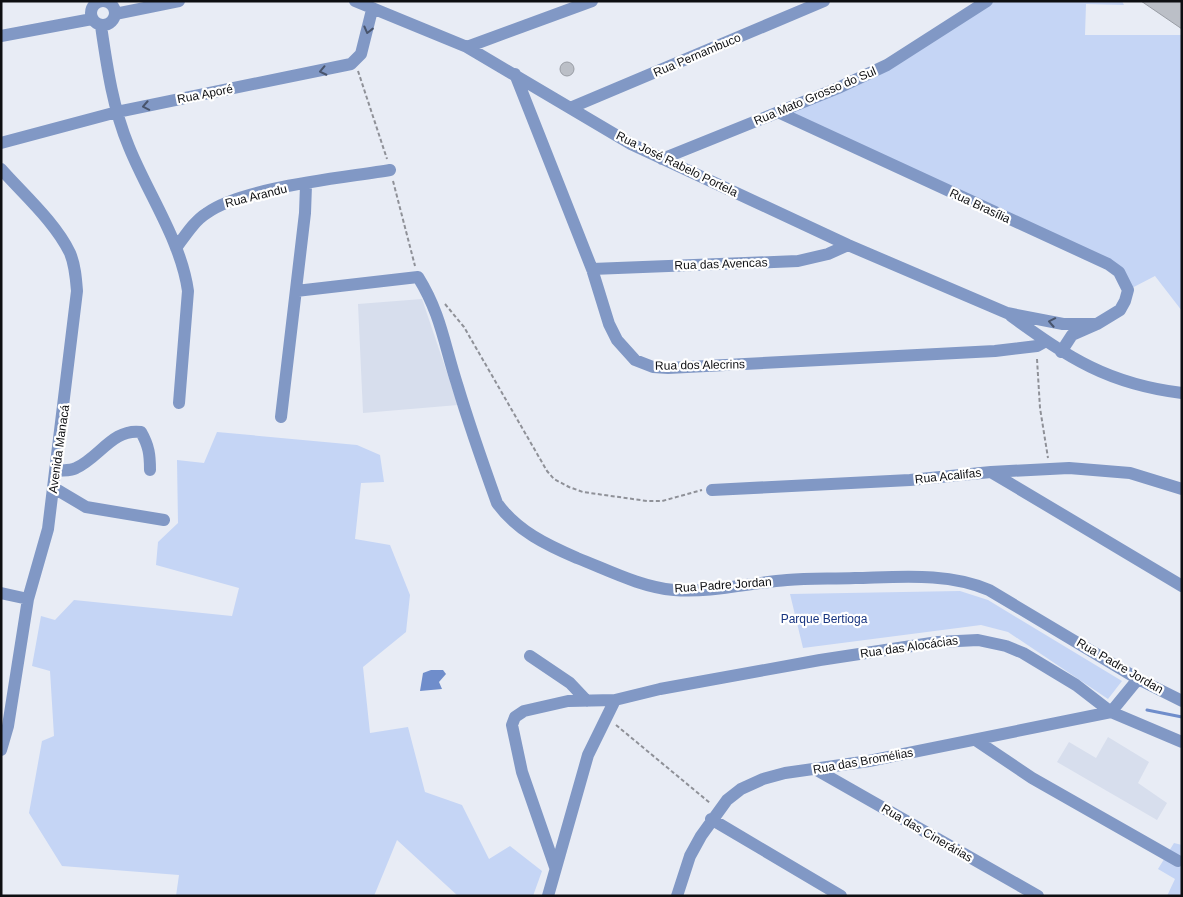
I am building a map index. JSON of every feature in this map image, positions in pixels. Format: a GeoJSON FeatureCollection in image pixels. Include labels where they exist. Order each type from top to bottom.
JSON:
{"type":"FeatureCollection","features":[{"type":"Feature","properties":{"kind":"street"},"geometry":{"type":"LineString","coordinates":[[1,36],[96,22],[112,22],[115,14],[111,4],[101,1],[92,8],[96,22],[116,112],[148,192],[176,248],[188,291],[179,402]]}},
{"type":"Feature","properties":{"kind":"street"},"geometry":{"type":"LineString","coordinates":[[115,14],[179,1]]}},
{"type":"Feature","properties":{"kind":"street"},"geometry":{"type":"LineString","coordinates":[[467,47],[592,1]]}},
{"type":"Feature","properties":{"kind":"street","name":"Rua Pernambuco"},"geometry":{"type":"LineString","coordinates":[[570,108],[824,1]]}},
{"type":"Feature","properties":{"kind":"street","name":"Rua Mato Grosso do Sul"},"geometry":{"type":"LineString","coordinates":[[662,159],[838,88],[887,65],[987,1]]}},
{"type":"Feature","properties":{"kind":"street","name":"Rua José Rabelo Portela"},"geometry":{"type":"LineString","coordinates":[[363,4],[467,47],[570,108],[662,159],[848,245],[1007,313]]}},
{"type":"Feature","properties":{"kind":"street","name":"Rua Aporé"},"geometry":{"type":"LineString","coordinates":[[1,143],[116,112],[350,64],[361,54],[363,4]]}},
{"type":"Feature","properties":{"kind":"street","name":"Rua dos Alecrins"},"geometry":{"type":"LineString","coordinates":[[515,74],[592,269],[617,340],[635,360],[653,367],[721,366],[995,351],[1041,344]]}},
{"type":"Feature","properties":{"kind":"street","name":"Rua Brasília"},"geometry":{"type":"LineString","coordinates":[[778,112],[1108,264],[1125,280],[1127,297],[1120,310],[1097,324],[1072,335],[1061,352]]}},
{"type":"Feature","properties":{"kind":"street","name":"Avenida Manacá"},"geometry":{"type":"LineString","coordinates":[[1,169],[54,230],[70,252],[76,270],[76,313],[48,529],[28,599],[8,726],[1,750]]}},
{"type":"Feature","properties":{"kind":"street","name":"Rua Arandu"},"geometry":{"type":"LineString","coordinates":[[176,248],[200,218],[216,207],[269,191],[390,170]]}},
{"type":"Feature","properties":{"kind":"street"},"geometry":{"type":"LineString","coordinates":[[281,416],[305,213],[306,185]]}},
{"type":"Feature","properties":{"kind":"street","name":"Rua das Avencas"},"geometry":{"type":"LineString","coordinates":[[592,269],[798,261],[828,254],[848,245]]}},
{"type":"Feature","properties":{"kind":"street","name":"Rua Padre Jordan"},"geometry":{"type":"LineString","coordinates":[[296,292],[418,277],[431,297],[442,324],[456,382],[498,503],[506,516],[553,547],[619,575],[659,588],[676,590],[797,579],[899,577],[970,582],[989,590],[1138,679],[1182,701]]}},
{"type":"Feature","properties":{"kind":"street"},"geometry":{"type":"LineString","coordinates":[[1007,313],[1062,324],[1097,324]]}},
{"type":"Feature","properties":{"kind":"street"},"geometry":{"type":"LineString","coordinates":[[1007,313],[1041,344],[1117,380],[1182,393]]}},
{"type":"Feature","properties":{"kind":"street"},"geometry":{"type":"LineString","coordinates":[[56,471],[75,469],[109,442],[131,431],[141,432],[146,441],[150,451],[150,470]]}},
{"type":"Feature","properties":{"kind":"street","name":"Rua Acalifas"},"geometry":{"type":"LineString","coordinates":[[712,490],[910,480],[1050,468],[1100,469],[1130,473],[1182,489]]}},
{"type":"Feature","properties":{"kind":"street"},"geometry":{"type":"LineString","coordinates":[[991,472],[1182,586]]}},
{"type":"Feature","properties":{"kind":"street"},"geometry":{"type":"LineString","coordinates":[[54,488],[86,507],[164,520]]}},
{"type":"Feature","properties":{"kind":"street"},"geometry":{"type":"LineString","coordinates":[[1,593],[28,599]]}},
{"type":"Feature","properties":{"kind":"street","name":"Rua das Alocácias"},"geometry":{"type":"LineString","coordinates":[[615,700],[670,687],[811,662],[938,642],[978,640],[1006,646],[1023,653],[1076,685],[1111,712],[1182,742]]}},
{"type":"Feature","properties":{"kind":"street"},"geometry":{"type":"LineString","coordinates":[[530,656],[570,683],[587,700]]}},
{"type":"Feature","properties":{"kind":"street"},"geometry":{"type":"LineString","coordinates":[[1111,712],[1138,679]]}},
{"type":"Feature","properties":{"kind":"street"},"geometry":{"type":"LineString","coordinates":[[548,896],[588,755],[615,700],[568,701],[524,711],[515,718],[512,724],[522,772],[555,867]]}},
{"type":"Feature","properties":{"kind":"street","name":"Rua das Bromélias"},"geometry":{"type":"LineString","coordinates":[[677,896],[690,856],[715,815],[741,789],[763,779],[977,741],[1111,712]]}},
{"type":"Feature","properties":{"kind":"street"},"geometry":{"type":"LineString","coordinates":[[977,741],[1032,778],[1178,861]]}},
{"type":"Feature","properties":{"kind":"street","name":"Rua das Cinerárias"},"geometry":{"type":"LineString","coordinates":[[815,769],[1038,896]]}},
{"type":"Feature","properties":{"kind":"street"},"geometry":{"type":"LineString","coordinates":[[715,815],[841,896]]}},
{"type":"Feature","properties":{"kind":"path"},"geometry":{"type":"LineString","coordinates":[[431,297],[451,309],[459,319],[547,471],[554,479],[583,492],[647,501],[662,501],[699,490],[712,490]]}},
{"type":"Feature","properties":{"kind":"path"},"geometry":{"type":"LineString","coordinates":[[1041,344],[1040,408],[1050,468]]}},
{"type":"Feature","properties":{"kind":"path"},"geometry":{"type":"LineString","coordinates":[[606,717],[659,758],[715,815]]}},
{"type":"Feature","properties":{"kind":"shaded area"},"geometry":{"type":"Polygon","coordinates":[[[422,299],[458,405],[363,413],[358,304],[422,299]]]}},
{"type":"Feature","properties":{"kind":"shaded area"},"geometry":{"type":"Polygon","coordinates":[[[1108,737],[1149,762],[1138,783],[1167,803],[1157,820],[1057,762],[1069,742],[1096,758],[1108,737]]]}},
{"type":"Feature","properties":{"kind":"green space"},"geometry":{"type":"Polygon","coordinates":[[[987,1],[1122,1],[1124,5],[1086,4],[1085,35],[1182,35],[1182,311],[1155,276],[1128,290],[1108,264],[778,112],[831,91],[987,1]]]}},
{"type":"Feature","properties":{"kind":"green space"},"geometry":{"type":"Polygon","coordinates":[[[217,432],[357,445],[380,455],[384,482],[361,483],[355,539],[390,545],[410,595],[406,632],[363,667],[370,733],[408,727],[425,792],[462,805],[489,859],[510,846],[542,871],[533,896],[458,896],[397,840],[374,896],[176,896],[179,875],[62,866],[29,813],[42,741],[54,736],[50,671],[32,666],[41,616],[55,620],[74,600],[232,616],[239,588],[156,565],[158,542],[178,523],[177,460],[204,463],[217,432]]]}},
{"type":"Feature","properties":{"kind":"green space","name":"Parque Bertioga"},"geometry":{"type":"Polygon","coordinates":[[[960,591],[988,600],[1122,681],[1108,699],[1008,632],[981,625],[803,648],[790,594],[960,591]]]}},
{"type":"Feature","properties":{"kind":"green space"},"geometry":{"type":"Polygon","coordinates":[[[1174,843],[1182,845],[1182,896],[1167,896],[1175,879],[1158,869],[1174,843]]]}},
{"type":"Feature","properties":{"kind":"water"},"geometry":{"type":"Polygon","coordinates":[[[431,670],[443,670],[446,674],[439,682],[442,689],[420,691],[423,673],[431,670]]]}},
{"type":"Feature","properties":{"kind":"building"},"geometry":{"type":"Polygon","coordinates":[[[1141,1],[1182,1],[1182,29],[1141,1]]]}},
{"type":"Feature","properties":{"kind":"building"},"geometry":{"type":"Polygon","coordinates":[[[564,62],[570,62],[574,69],[570,76],[564,76],[560,72],[560,66],[564,62]]]}},
{"type":"Feature","properties":{"kind":"waterway"},"geometry":{"type":"LineString","coordinates":[[1147,710],[1182,717]]}}]}
